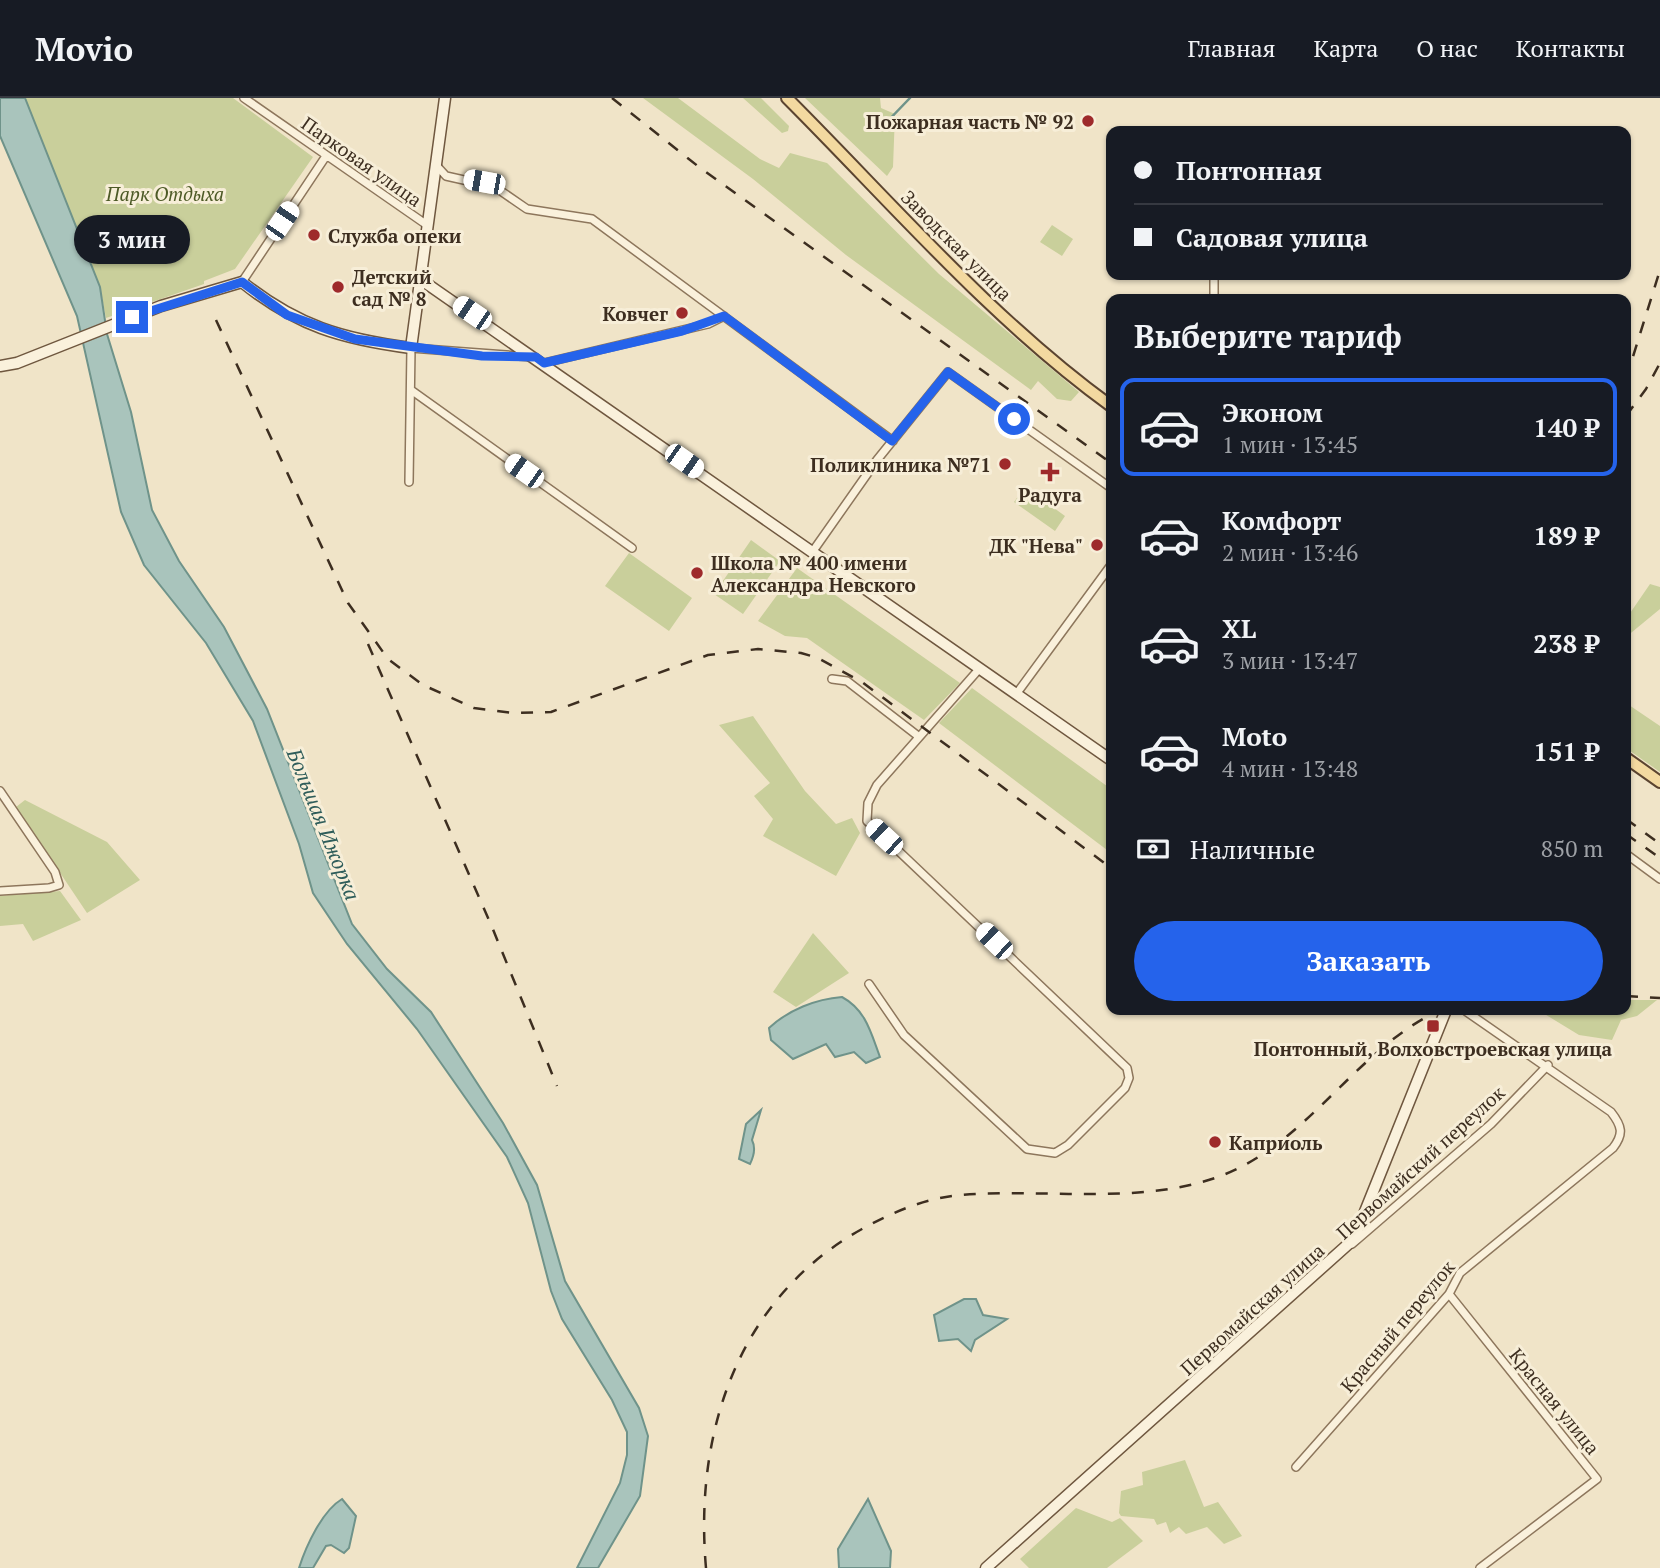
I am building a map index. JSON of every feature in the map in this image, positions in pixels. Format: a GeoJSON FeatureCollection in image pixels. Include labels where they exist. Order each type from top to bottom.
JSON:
{"type":"FeatureCollection","features":[{"type":"Feature","properties":{"kind":"main road","name":"Заводская улица"},"geometry":{"type":"LineString","coordinates":[[787,98],[999,313],[1059,366],[1106,402]]}},
{"type":"Feature","properties":{"kind":"main road"},"geometry":{"type":"LineString","coordinates":[[1631,762],[1660,782]]}},
{"type":"Feature","properties":{"kind":"street","name":"Парковая улица"},"geometry":{"type":"LineString","coordinates":[[244,98],[427,225]]}},
{"type":"Feature","properties":{"kind":"street"},"geometry":{"type":"LineString","coordinates":[[409,481],[411,348],[445,98]]}},
{"type":"Feature","properties":{"kind":"street"},"geometry":{"type":"LineString","coordinates":[[0,366],[17,363],[132,317],[242,282],[326,156]]}},
{"type":"Feature","properties":{"kind":"street"},"geometry":{"type":"LineString","coordinates":[[436,165],[446,176],[495,187],[527,209],[592,219],[892,441]]}},
{"type":"Feature","properties":{"kind":"street"},"geometry":{"type":"LineString","coordinates":[[420,279],[1106,756]]}},
{"type":"Feature","properties":{"kind":"street"},"geometry":{"type":"LineString","coordinates":[[242,282],[273,307],[304,323],[355,339],[482,356],[540,360],[668,334],[724,316]]}},
{"type":"Feature","properties":{"kind":"street"},"geometry":{"type":"LineString","coordinates":[[813,551],[892,441],[948,372],[1106,484]]}},
{"type":"Feature","properties":{"kind":"street"},"geometry":{"type":"LineString","coordinates":[[411,390],[632,548]]}},
{"type":"Feature","properties":{"kind":"street"},"geometry":{"type":"LineString","coordinates":[[1017,693],[1106,572]]}},
{"type":"Feature","properties":{"kind":"street"},"geometry":{"type":"LineString","coordinates":[[869,984],[904,1035],[1027,1149],[1055,1153],[1068,1145],[1125,1088],[1129,1078],[1127,1069],[867,821],[868,803],[877,785],[980,668]]}},
{"type":"Feature","properties":{"kind":"street"},"geometry":{"type":"LineString","coordinates":[[832,679],[847,681],[918,736]]}},
{"type":"Feature","properties":{"kind":"street"},"geometry":{"type":"LineString","coordinates":[[0,790],[55,872],[59,885],[0,891]]}},
{"type":"Feature","properties":{"kind":"street"},"geometry":{"type":"LineString","coordinates":[[1631,858],[1660,878]]}},
{"type":"Feature","properties":{"kind":"street","name":"Первомайская улица"},"geometry":{"type":"LineString","coordinates":[[986,1568],[1342,1253],[1362,1227],[1444,1015]]}},
{"type":"Feature","properties":{"kind":"street"},"geometry":{"type":"LineString","coordinates":[[1472,1015],[1548,1065]]}},
{"type":"Feature","properties":{"kind":"street","name":"Первомайский переулок"},"geometry":{"type":"LineString","coordinates":[[1342,1253],[1491,1124],[1548,1065]]}},
{"type":"Feature","properties":{"kind":"street","name":"Красный переулок"},"geometry":{"type":"LineString","coordinates":[[1296,1467],[1449,1294],[1460,1273],[1613,1148],[1621,1131],[1611,1112],[1548,1065]]}},
{"type":"Feature","properties":{"kind":"street","name":"Красная улица"},"geometry":{"type":"LineString","coordinates":[[1449,1294],[1597,1479],[1480,1568]]}},
{"type":"Feature","properties":{"kind":"green space","name":"Парк Отдыха"},"geometry":{"type":"Polygon","coordinates":[[[25,98],[233,98],[313,157],[235,269],[204,281],[204,284],[106,318],[100,287],[25,98]]]}},
{"type":"Feature","properties":{"kind":"green space"},"geometry":{"type":"Polygon","coordinates":[[[643,98],[678,98],[760,159],[779,168],[790,153],[827,163],[939,274],[1079,392],[1071,401],[1057,399],[1038,381],[1031,390],[846,255],[753,179],[643,98]]]}},
{"type":"Feature","properties":{"kind":"green space"},"geometry":{"type":"Polygon","coordinates":[[[743,98],[761,98],[789,126],[788,131],[782,133],[743,98]]]}},
{"type":"Feature","properties":{"kind":"green space"},"geometry":{"type":"Polygon","coordinates":[[[805,98],[880,98],[881,108],[895,114],[893,167],[887,176],[805,98]]]}},
{"type":"Feature","properties":{"kind":"green space"},"geometry":{"type":"Polygon","coordinates":[[[1052,225],[1073,239],[1062,256],[1040,242],[1052,225]]]}},
{"type":"Feature","properties":{"kind":"green space"},"geometry":{"type":"Polygon","coordinates":[[[1025,487],[1065,516],[1055,531],[1014,502],[1025,487]]]}},
{"type":"Feature","properties":{"kind":"green space"},"geometry":{"type":"Polygon","coordinates":[[[751,540],[780,561],[743,614],[714,594],[751,540]]]}},
{"type":"Feature","properties":{"kind":"green space"},"geometry":{"type":"Polygon","coordinates":[[[629,553],[692,598],[669,631],[605,586],[629,553]]]}},
{"type":"Feature","properties":{"kind":"green space"},"geometry":{"type":"Polygon","coordinates":[[[797,568],[960,683],[924,720],[807,638],[785,636],[758,621],[797,568]]]}},
{"type":"Feature","properties":{"kind":"green space"},"geometry":{"type":"Polygon","coordinates":[[[1650,584],[1660,587],[1660,609],[1631,633],[1631,612],[1650,584]]]}},
{"type":"Feature","properties":{"kind":"green space"},"geometry":{"type":"Polygon","coordinates":[[[972,688],[1106,785],[1106,849],[939,723],[972,688]]]}},
{"type":"Feature","properties":{"kind":"green space"},"geometry":{"type":"Polygon","coordinates":[[[1631,706],[1660,726],[1660,772],[1631,752],[1631,706]]]}},
{"type":"Feature","properties":{"kind":"green space"},"geometry":{"type":"Polygon","coordinates":[[[753,716],[805,791],[836,824],[852,818],[860,833],[836,876],[763,836],[773,819],[754,796],[770,783],[719,725],[753,716]]]}},
{"type":"Feature","properties":{"kind":"green space"},"geometry":{"type":"Polygon","coordinates":[[[25,800],[107,842],[140,880],[87,913],[16,807],[25,800]]]}},
{"type":"Feature","properties":{"kind":"green space"},"geometry":{"type":"Polygon","coordinates":[[[60,891],[81,920],[33,941],[23,924],[0,926],[0,896],[60,891]]]}},
{"type":"Feature","properties":{"kind":"green space"},"geometry":{"type":"Polygon","coordinates":[[[813,933],[849,973],[796,1007],[773,992],[813,933]]]}},
{"type":"Feature","properties":{"kind":"green space"},"geometry":{"type":"Polygon","coordinates":[[[1631,1000],[1657,1000],[1637,1016],[1621,1020],[1612,1040],[1579,1035],[1546,1015],[1631,1015],[1631,1000]]]}},
{"type":"Feature","properties":{"kind":"green space"},"geometry":{"type":"Polygon","coordinates":[[[1185,1460],[1204,1507],[1218,1502],[1242,1536],[1224,1544],[1207,1527],[1186,1534],[1179,1527],[1170,1533],[1166,1522],[1157,1525],[1154,1519],[1121,1516],[1121,1491],[1143,1485],[1142,1472],[1185,1460]]]}},
{"type":"Feature","properties":{"kind":"green space"},"geometry":{"type":"Polygon","coordinates":[[[1076,1508],[1112,1522],[1120,1518],[1143,1541],[1107,1568],[1029,1568],[1020,1559],[1076,1508]]]}},
{"type":"Feature","properties":{"kind":"water"},"geometry":{"type":"Polygon","coordinates":[[[0,98],[25,98],[100,287],[107,334],[131,412],[152,510],[179,561],[224,627],[267,709],[352,924],[387,969],[431,1012],[503,1123],[537,1185],[565,1281],[639,1408],[648,1436],[640,1496],[598,1568],[577,1568],[620,1483],[627,1455],[627,1432],[612,1400],[562,1319],[551,1291],[528,1203],[507,1157],[417,1029],[347,944],[313,893],[299,844],[253,721],[206,643],[144,565],[121,512],[77,316],[0,136],[0,98]]]}},
{"type":"Feature","properties":{"kind":"water"},"geometry":{"type":"Polygon","coordinates":[[[842,997],[862,1015],[880,1057],[866,1063],[854,1052],[835,1057],[826,1044],[793,1059],[771,1040],[769,1028],[785,1016],[812,1003],[842,997]]]}},
{"type":"Feature","properties":{"kind":"water"},"geometry":{"type":"Polygon","coordinates":[[[761,1110],[752,1140],[754,1152],[750,1164],[739,1159],[746,1124],[761,1110]]]}},
{"type":"Feature","properties":{"kind":"water"},"geometry":{"type":"Polygon","coordinates":[[[964,1299],[976,1299],[983,1315],[1007,1319],[975,1340],[971,1351],[958,1339],[939,1341],[934,1315],[964,1299]]]}},
{"type":"Feature","properties":{"kind":"water"},"geometry":{"type":"Polygon","coordinates":[[[342,1499],[356,1516],[349,1548],[344,1553],[331,1545],[326,1546],[313,1568],[299,1568],[321,1520],[342,1499]]]}},
{"type":"Feature","properties":{"kind":"water"},"geometry":{"type":"Polygon","coordinates":[[[868,1499],[891,1551],[890,1568],[839,1568],[838,1549],[868,1499]]]}},
{"type":"Feature","properties":{"kind":"waterway"},"geometry":{"type":"LineString","coordinates":[[883,126],[910,98]]}},
{"type":"Feature","properties":{"kind":"railway"},"geometry":{"type":"LineString","coordinates":[[612,98],[699,167],[1106,459]]}},
{"type":"Feature","properties":{"kind":"railway"},"geometry":{"type":"LineString","coordinates":[[1631,363],[1660,270]]}},
{"type":"Feature","properties":{"kind":"railway"},"geometry":{"type":"LineString","coordinates":[[216,320],[348,603],[388,659],[423,685],[474,708],[514,713],[551,712],[708,655],[758,649],[801,653],[818,658],[862,682],[1106,864]]}},
{"type":"Feature","properties":{"kind":"railway"},"geometry":{"type":"LineString","coordinates":[[1631,409],[1660,363]]}},
{"type":"Feature","properties":{"kind":"railway"},"geometry":{"type":"LineString","coordinates":[[368,644],[492,927],[557,1086]]}},
{"type":"Feature","properties":{"kind":"railway"},"geometry":{"type":"LineString","coordinates":[[1631,823],[1660,844]]}},
{"type":"Feature","properties":{"kind":"railway"},"geometry":{"type":"LineString","coordinates":[[1631,838],[1660,858]]}},
{"type":"Feature","properties":{"kind":"railway"},"geometry":{"type":"LineString","coordinates":[[1631,996],[1660,998]]}},
{"type":"Feature","properties":{"kind":"railway"},"geometry":{"type":"LineString","coordinates":[[706,1568],[704,1517],[708,1467],[717,1419],[733,1373],[755,1331],[784,1292],[819,1258],[862,1229],[897,1212],[935,1199],[993,1193],[1128,1193],[1193,1184],[1223,1175],[1254,1160],[1282,1140],[1383,1047],[1431,1015]]}},
{"type":"Feature","properties":{"kind":"place","name":"Пожарная часть № 92"},"geometry":{"type":"Point","coordinates":[1088,121]}},
{"type":"Feature","properties":{"kind":"place","name":"Служба опеки"},"geometry":{"type":"Point","coordinates":[314,235]}},
{"type":"Feature","properties":{"kind":"place","name":"Детский сад № 8"},"geometry":{"type":"Point","coordinates":[338,287]}},
{"type":"Feature","properties":{"kind":"place","name":"Ковчег"},"geometry":{"type":"Point","coordinates":[682,313]}},
{"type":"Feature","properties":{"kind":"place","name":"Поликлиника №71"},"geometry":{"type":"Point","coordinates":[1005,464]}},
{"type":"Feature","properties":{"kind":"place","name":"Радуга"},"geometry":{"type":"Point","coordinates":[1050,472]}},
{"type":"Feature","properties":{"kind":"place","name":"ДК \"Нева\""},"geometry":{"type":"Point","coordinates":[1097,545]}},
{"type":"Feature","properties":{"kind":"place","name":"Школа № 400 имени Александра Невского"},"geometry":{"type":"Point","coordinates":[697,573]}},
{"type":"Feature","properties":{"kind":"place","name":"Понтонный, Волховстроевская улица"},"geometry":{"type":"Point","coordinates":[1433,1026]}},
{"type":"Feature","properties":{"kind":"place","name":"Каприоль"},"geometry":{"type":"Point","coordinates":[1215,1142]}},
{"type":"Feature","properties":{"kind":"route"},"geometry":{"type":"LineString","coordinates":[[132,317],[242,282],[273,307],[328,332],[411,348],[482,356],[536,357],[544,363],[682,331],[708,324],[724,316],[892,441],[948,372],[1014,419]]}},
{"type":"Feature","properties":{"kind":"water label","name":"Большая Ижорка"},"geometry":{"type":"Point","coordinates":[324,824]}}]}
